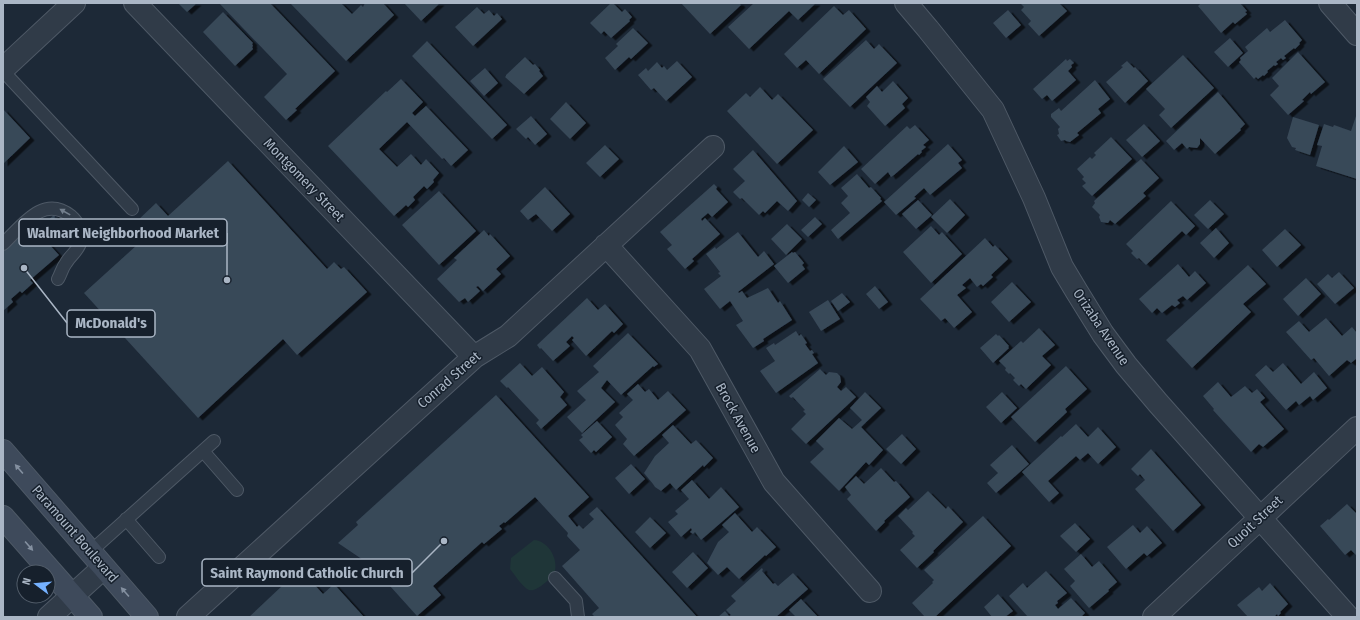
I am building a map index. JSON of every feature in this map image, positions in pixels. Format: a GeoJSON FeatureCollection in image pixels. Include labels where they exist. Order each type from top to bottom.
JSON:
{"type":"FeatureCollection","features":[{"type":"Feature","properties":{"kind":"main road","name":"Paramount Boulevard"},"geometry":{"type":"LineString","coordinates":[[3,451],[147,617]]}},
{"type":"Feature","properties":{"kind":"main road"},"geometry":{"type":"LineString","coordinates":[[3,517],[91,617]]}},
{"type":"Feature","properties":{"kind":"street"},"geometry":{"type":"LineString","coordinates":[[3,70],[74,3]]}},
{"type":"Feature","properties":{"kind":"street","name":"Montgomery Street"},"geometry":{"type":"LineString","coordinates":[[135,3],[474,357]]}},
{"type":"Feature","properties":{"kind":"street","name":"Orizaba Avenue"},"geometry":{"type":"LineString","coordinates":[[906,3],[993,110],[1034,198],[1062,267],[1076,292],[1126,365],[1348,617]]}},
{"type":"Feature","properties":{"kind":"street"},"geometry":{"type":"LineString","coordinates":[[1330,3],[1357,34]]}},
{"type":"Feature","properties":{"kind":"street","name":"Conrad Street"},"geometry":{"type":"LineString","coordinates":[[188,617],[474,357],[508,336],[713,147]]}},
{"type":"Feature","properties":{"kind":"street","name":"Brock Avenue"},"geometry":{"type":"LineString","coordinates":[[606,245],[700,349],[774,482],[870,591]]}},
{"type":"Feature","properties":{"kind":"street","name":"Quoit Street"},"geometry":{"type":"LineString","coordinates":[[1154,617],[1357,428]]}},
{"type":"Feature","properties":{"kind":"street"},"geometry":{"type":"LineString","coordinates":[[50,617],[72,596],[97,560]]}},
{"type":"Feature","properties":{"kind":"lane"},"geometry":{"type":"LineString","coordinates":[[3,70],[132,209]]}},
{"type":"Feature","properties":{"kind":"lane"},"geometry":{"type":"LineString","coordinates":[[3,244],[37,212],[47,208],[58,209],[66,212],[74,218],[78,224],[81,232],[81,241],[78,249],[66,262],[58,280]]}},
{"type":"Feature","properties":{"kind":"lane"},"geometry":{"type":"LineString","coordinates":[[97,560],[126,519],[214,441]]}},
{"type":"Feature","properties":{"kind":"lane"},"geometry":{"type":"LineString","coordinates":[[203,451],[238,490]]}},
{"type":"Feature","properties":{"kind":"lane"},"geometry":{"type":"LineString","coordinates":[[126,519],[159,557]]}},
{"type":"Feature","properties":{"kind":"lane"},"geometry":{"type":"LineString","coordinates":[[555,578],[576,601],[578,617]]}},
{"type":"Feature","properties":{"kind":"green space"},"geometry":{"type":"Polygon","coordinates":[[[534,540],[544,543],[548,547],[551,551],[556,566],[554,574],[548,580],[540,587],[529,590],[524,587],[510,569],[511,558],[534,540]]]}},
{"type":"Feature","properties":{"kind":"building"},"geometry":{"type":"Polygon","coordinates":[[[178,3],[197,3],[187,12],[178,3]]]}},
{"type":"Feature","properties":{"kind":"building"},"geometry":{"type":"Polygon","coordinates":[[[219,3],[270,3],[335,71],[295,109],[297,110],[286,120],[264,97],[287,74],[219,3]]]}},
{"type":"Feature","properties":{"kind":"building"},"geometry":{"type":"Polygon","coordinates":[[[290,3],[341,3],[352,14],[361,5],[363,7],[365,3],[383,3],[394,15],[346,61],[290,3]]]}},
{"type":"Feature","properties":{"kind":"building"},"geometry":{"type":"Polygon","coordinates":[[[404,3],[440,3],[421,21],[404,3]]]}},
{"type":"Feature","properties":{"kind":"building"},"geometry":{"type":"Polygon","coordinates":[[[611,3],[613,3],[622,12],[625,9],[632,17],[629,20],[630,21],[611,38],[604,31],[601,34],[590,23],[611,3]]]}},
{"type":"Feature","properties":{"kind":"building"},"geometry":{"type":"Polygon","coordinates":[[[681,3],[739,3],[741,5],[710,34],[681,3]]]}},
{"type":"Feature","properties":{"kind":"building"},"geometry":{"type":"Polygon","coordinates":[[[754,3],[816,3],[798,20],[789,11],[749,49],[728,27],[754,3]]]}},
{"type":"Feature","properties":{"kind":"building"},"geometry":{"type":"Polygon","coordinates":[[[1020,3],[1059,3],[1067,11],[1039,36],[1028,24],[1031,21],[1021,10],[1024,7],[1020,3]]]}},
{"type":"Feature","properties":{"kind":"building"},"geometry":{"type":"Polygon","coordinates":[[[1201,3],[1240,3],[1247,11],[1245,12],[1247,14],[1235,24],[1233,22],[1221,33],[1198,6],[1201,3]]]}},
{"type":"Feature","properties":{"kind":"building"},"geometry":{"type":"Polygon","coordinates":[[[834,6],[843,15],[849,10],[866,29],[819,74],[806,60],[797,68],[784,54],[834,6]]]}},
{"type":"Feature","properties":{"kind":"building"},"geometry":{"type":"Polygon","coordinates":[[[477,7],[484,14],[489,10],[494,16],[497,13],[502,19],[473,46],[455,27],[477,7]]]}},
{"type":"Feature","properties":{"kind":"building"},"geometry":{"type":"Polygon","coordinates":[[[1008,10],[1021,25],[1006,38],[993,23],[1008,10]]]}},
{"type":"Feature","properties":{"kind":"building"},"geometry":{"type":"Polygon","coordinates":[[[223,12],[253,43],[253,49],[235,66],[203,32],[223,12]]]}},
{"type":"Feature","properties":{"kind":"building"},"geometry":{"type":"Polygon","coordinates":[[[1285,20],[1302,40],[1299,43],[1300,44],[1284,56],[1286,58],[1283,60],[1281,58],[1276,62],[1278,64],[1275,66],[1274,65],[1267,71],[1268,72],[1264,76],[1263,75],[1258,79],[1256,77],[1254,79],[1239,62],[1241,60],[1240,58],[1248,51],[1245,47],[1267,28],[1270,32],[1285,20]]]}},
{"type":"Feature","properties":{"kind":"building"},"geometry":{"type":"Polygon","coordinates":[[[633,28],[648,43],[631,59],[629,57],[615,70],[605,58],[618,46],[616,44],[633,28]]]}},
{"type":"Feature","properties":{"kind":"building"},"geometry":{"type":"Polygon","coordinates":[[[1230,38],[1243,53],[1228,67],[1214,52],[1230,38]]]}},
{"type":"Feature","properties":{"kind":"building"},"geometry":{"type":"Polygon","coordinates":[[[866,40],[874,49],[879,44],[897,63],[850,107],[823,79],[866,40]]]}},
{"type":"Feature","properties":{"kind":"building"},"geometry":{"type":"Polygon","coordinates":[[[427,41],[507,125],[492,139],[412,56],[427,41]]]}},
{"type":"Feature","properties":{"kind":"building"},"geometry":{"type":"Polygon","coordinates":[[[1298,52],[1325,82],[1311,94],[1310,92],[1302,100],[1304,101],[1288,115],[1270,95],[1279,86],[1272,78],[1298,52]]]}},
{"type":"Feature","properties":{"kind":"building"},"geometry":{"type":"Polygon","coordinates":[[[1183,55],[1214,88],[1171,128],[1159,115],[1165,109],[1146,89],[1183,55]]]}},
{"type":"Feature","properties":{"kind":"building"},"geometry":{"type":"Polygon","coordinates":[[[525,57],[533,65],[535,64],[543,76],[524,94],[505,77],[525,57]]]}},
{"type":"Feature","properties":{"kind":"building"},"geometry":{"type":"Polygon","coordinates":[[[1066,59],[1067,61],[1070,59],[1074,63],[1068,71],[1076,80],[1052,101],[1047,95],[1042,99],[1033,89],[1066,59]]]}},
{"type":"Feature","properties":{"kind":"building"},"geometry":{"type":"Polygon","coordinates":[[[677,61],[692,77],[666,101],[654,88],[651,90],[638,75],[646,68],[648,71],[657,62],[662,68],[664,66],[667,70],[677,61]]]}},
{"type":"Feature","properties":{"kind":"building"},"geometry":{"type":"Polygon","coordinates":[[[1127,61],[1148,81],[1125,103],[1106,82],[1123,67],[1121,66],[1127,61]]]}},
{"type":"Feature","properties":{"kind":"building"},"geometry":{"type":"Polygon","coordinates":[[[485,68],[498,83],[484,96],[470,81],[485,68]]]}},
{"type":"Feature","properties":{"kind":"building"},"geometry":{"type":"Polygon","coordinates":[[[401,79],[423,102],[412,113],[415,116],[426,106],[468,150],[451,166],[444,158],[442,159],[407,122],[379,149],[397,167],[411,154],[421,165],[426,159],[439,173],[433,180],[434,182],[427,189],[424,186],[413,197],[415,200],[408,207],[406,205],[394,216],[328,146],[386,91],[387,92],[401,79]]]}},
{"type":"Feature","properties":{"kind":"building"},"geometry":{"type":"Polygon","coordinates":[[[1095,80],[1110,99],[1098,109],[1101,113],[1077,133],[1079,135],[1070,142],[1065,140],[1061,141],[1057,135],[1059,134],[1058,129],[1060,127],[1051,117],[1051,114],[1059,108],[1061,111],[1095,80]]]}},
{"type":"Feature","properties":{"kind":"building"},"geometry":{"type":"Polygon","coordinates":[[[893,81],[908,98],[902,104],[905,108],[885,126],[867,106],[870,102],[866,97],[877,86],[882,92],[893,81]]]}},
{"type":"Feature","properties":{"kind":"building"},"geometry":{"type":"Polygon","coordinates":[[[760,87],[772,100],[778,94],[813,130],[777,164],[727,111],[746,93],[750,97],[760,87]]]}},
{"type":"Feature","properties":{"kind":"building"},"geometry":{"type":"Polygon","coordinates":[[[1218,92],[1245,124],[1240,129],[1241,130],[1215,154],[1200,138],[1200,144],[1197,148],[1189,147],[1187,149],[1182,143],[1174,150],[1166,141],[1218,92]]]}},
{"type":"Feature","properties":{"kind":"building"},"geometry":{"type":"Polygon","coordinates":[[[566,102],[586,123],[570,139],[550,119],[566,102]]]}},
{"type":"Feature","properties":{"kind":"building"},"geometry":{"type":"Polygon","coordinates":[[[3,109],[30,138],[3,164],[3,109]]]}},
{"type":"Feature","properties":{"kind":"building"},"geometry":{"type":"Polygon","coordinates":[[[1357,113],[1357,179],[1316,166],[1322,146],[1317,145],[1324,124],[1333,127],[1334,125],[1351,131],[1357,113]]]}},
{"type":"Feature","properties":{"kind":"building"},"geometry":{"type":"Polygon","coordinates":[[[531,116],[547,134],[535,145],[528,137],[526,139],[516,129],[531,116]]]}},
{"type":"Feature","properties":{"kind":"building"},"geometry":{"type":"Polygon","coordinates":[[[1293,117],[1319,125],[1310,155],[1295,150],[1296,148],[1292,147],[1287,138],[1293,117]]]}},
{"type":"Feature","properties":{"kind":"building"},"geometry":{"type":"Polygon","coordinates":[[[1144,124],[1160,141],[1142,157],[1126,140],[1144,124]]]}},
{"type":"Feature","properties":{"kind":"building"},"geometry":{"type":"Polygon","coordinates":[[[915,125],[929,140],[923,145],[926,147],[919,155],[918,154],[894,175],[891,177],[888,172],[875,184],[861,169],[907,126],[910,129],[915,125]]]}},
{"type":"Feature","properties":{"kind":"building"},"geometry":{"type":"Polygon","coordinates":[[[1111,137],[1132,159],[1092,196],[1082,186],[1086,183],[1082,179],[1084,177],[1077,169],[1090,157],[1092,159],[1096,155],[1094,153],[1111,137]]]}},
{"type":"Feature","properties":{"kind":"building"},"geometry":{"type":"Polygon","coordinates":[[[948,144],[962,160],[958,163],[962,168],[930,195],[924,188],[914,197],[916,198],[896,215],[884,202],[948,144]]]}},
{"type":"Feature","properties":{"kind":"building"},"geometry":{"type":"Polygon","coordinates":[[[605,145],[619,159],[600,177],[586,163],[605,145]]]}},
{"type":"Feature","properties":{"kind":"building"},"geometry":{"type":"Polygon","coordinates":[[[844,146],[858,162],[830,185],[818,172],[844,146]]]}},
{"type":"Feature","properties":{"kind":"building"},"geometry":{"type":"Polygon","coordinates":[[[753,150],[797,201],[788,211],[777,201],[765,213],[763,211],[759,215],[742,198],[740,199],[733,192],[745,181],[733,169],[753,150]]]}},
{"type":"Feature","properties":{"kind":"building"},"geometry":{"type":"Polygon","coordinates":[[[1141,159],[1159,178],[1143,193],[1146,196],[1115,224],[1110,220],[1108,223],[1101,222],[1099,217],[1100,215],[1092,207],[1095,203],[1094,201],[1141,159]]]}},
{"type":"Feature","properties":{"kind":"building"},"geometry":{"type":"Polygon","coordinates":[[[228,161],[327,269],[334,262],[341,269],[344,267],[367,292],[297,355],[283,339],[198,418],[84,293],[148,235],[136,222],[156,203],[168,216],[228,161]]]}},
{"type":"Feature","properties":{"kind":"building"},"geometry":{"type":"Polygon","coordinates":[[[857,174],[869,188],[871,187],[882,201],[838,239],[831,230],[850,213],[841,203],[848,196],[841,188],[857,174]]]}},
{"type":"Feature","properties":{"kind":"building"},"geometry":{"type":"Polygon","coordinates":[[[714,184],[717,187],[716,189],[728,202],[712,217],[708,213],[701,219],[702,221],[705,218],[720,234],[692,259],[694,261],[685,269],[667,249],[672,245],[660,232],[714,184]]]}},
{"type":"Feature","properties":{"kind":"building"},"geometry":{"type":"Polygon","coordinates":[[[545,187],[570,214],[552,231],[536,214],[528,220],[520,211],[545,187]]]}},
{"type":"Feature","properties":{"kind":"building"},"geometry":{"type":"Polygon","coordinates":[[[439,191],[476,231],[439,265],[402,225],[439,191]]]}},
{"type":"Feature","properties":{"kind":"building"},"geometry":{"type":"Polygon","coordinates":[[[808,193],[816,200],[809,207],[802,200],[808,193]]]}},
{"type":"Feature","properties":{"kind":"building"},"geometry":{"type":"Polygon","coordinates":[[[950,199],[965,215],[947,233],[931,217],[950,199]]]}},
{"type":"Feature","properties":{"kind":"building"},"geometry":{"type":"Polygon","coordinates":[[[918,200],[932,215],[916,229],[902,214],[918,200]]]}},
{"type":"Feature","properties":{"kind":"building"},"geometry":{"type":"Polygon","coordinates":[[[1210,200],[1224,214],[1208,229],[1194,215],[1210,200]]]}},
{"type":"Feature","properties":{"kind":"building"},"geometry":{"type":"Polygon","coordinates":[[[1171,201],[1195,226],[1186,235],[1182,231],[1146,265],[1131,253],[1133,251],[1126,244],[1171,201]]]}},
{"type":"Feature","properties":{"kind":"building"},"geometry":{"type":"Polygon","coordinates":[[[55,214],[54,227],[58,232],[47,242],[59,255],[30,280],[33,283],[22,293],[20,291],[11,299],[13,302],[3,311],[3,250],[15,239],[23,228],[29,235],[35,230],[36,231],[55,214]]]}},
{"type":"Feature","properties":{"kind":"building"},"geometry":{"type":"Polygon","coordinates":[[[815,217],[822,224],[808,237],[801,230],[815,217]]]}},
{"type":"Feature","properties":{"kind":"building"},"geometry":{"type":"Polygon","coordinates":[[[787,224],[802,239],[786,255],[771,239],[787,224]]]}},
{"type":"Feature","properties":{"kind":"building"},"geometry":{"type":"Polygon","coordinates":[[[931,226],[939,235],[942,232],[962,254],[931,283],[903,252],[931,226]]]}},
{"type":"Feature","properties":{"kind":"building"},"geometry":{"type":"Polygon","coordinates":[[[1216,228],[1229,243],[1214,258],[1200,243],[1216,228]]]}},
{"type":"Feature","properties":{"kind":"building"},"geometry":{"type":"Polygon","coordinates":[[[1285,229],[1301,245],[1277,267],[1262,250],[1285,229]]]}},
{"type":"Feature","properties":{"kind":"building"},"geometry":{"type":"Polygon","coordinates":[[[484,230],[489,236],[490,234],[510,256],[496,269],[501,274],[483,291],[478,286],[476,287],[480,291],[468,302],[465,298],[459,302],[437,279],[457,260],[454,258],[484,230]]]}},
{"type":"Feature","properties":{"kind":"building"},"geometry":{"type":"Polygon","coordinates":[[[738,232],[758,257],[764,251],[774,264],[738,292],[739,293],[742,291],[747,298],[768,288],[778,303],[780,301],[792,320],[763,339],[764,341],[753,348],[736,325],[743,321],[730,301],[720,309],[704,289],[721,276],[718,273],[720,272],[706,254],[715,247],[716,249],[738,232]]]}},
{"type":"Feature","properties":{"kind":"building"},"geometry":{"type":"Polygon","coordinates":[[[985,238],[993,247],[995,245],[1008,259],[991,275],[993,277],[983,286],[981,284],[977,287],[970,278],[962,285],[966,288],[957,295],[972,312],[954,328],[945,318],[941,321],[920,299],[985,238]]]}},
{"type":"Feature","properties":{"kind":"building"},"geometry":{"type":"Polygon","coordinates":[[[792,252],[795,252],[804,263],[802,265],[805,269],[788,283],[774,266],[792,252]]]}},
{"type":"Feature","properties":{"kind":"building"},"geometry":{"type":"Polygon","coordinates":[[[1178,264],[1189,277],[1195,271],[1206,283],[1187,300],[1183,296],[1177,300],[1180,303],[1175,307],[1172,305],[1162,313],[1157,308],[1152,313],[1139,299],[1178,264]]]}},
{"type":"Feature","properties":{"kind":"building"},"geometry":{"type":"Polygon","coordinates":[[[1248,265],[1266,284],[1243,304],[1251,312],[1192,368],[1166,340],[1248,265]]]}},
{"type":"Feature","properties":{"kind":"building"},"geometry":{"type":"Polygon","coordinates":[[[1339,272],[1354,288],[1335,304],[1317,284],[1328,274],[1332,278],[1339,272]]]}},
{"type":"Feature","properties":{"kind":"building"},"geometry":{"type":"Polygon","coordinates":[[[1306,278],[1321,294],[1298,316],[1283,299],[1306,278]]]}},
{"type":"Feature","properties":{"kind":"building"},"geometry":{"type":"Polygon","coordinates":[[[1012,282],[1031,302],[1009,322],[991,302],[1012,282]]]}},
{"type":"Feature","properties":{"kind":"building"},"geometry":{"type":"Polygon","coordinates":[[[875,286],[888,302],[879,309],[866,294],[875,286]]]}},
{"type":"Feature","properties":{"kind":"building"},"geometry":{"type":"Polygon","coordinates":[[[842,293],[850,302],[838,311],[831,301],[842,293]]]}},
{"type":"Feature","properties":{"kind":"building"},"geometry":{"type":"Polygon","coordinates":[[[587,298],[598,310],[605,304],[623,324],[614,333],[612,331],[586,356],[572,340],[574,338],[572,336],[566,342],[570,346],[553,361],[537,345],[587,298]]]}},
{"type":"Feature","properties":{"kind":"building"},"geometry":{"type":"Polygon","coordinates":[[[828,300],[840,319],[821,331],[809,312],[828,300]]]}},
{"type":"Feature","properties":{"kind":"building"},"geometry":{"type":"Polygon","coordinates":[[[1326,318],[1342,336],[1352,327],[1357,333],[1357,358],[1351,363],[1347,360],[1329,376],[1314,358],[1311,360],[1286,332],[1299,321],[1309,332],[1326,318]]]}},
{"type":"Feature","properties":{"kind":"building"},"geometry":{"type":"Polygon","coordinates":[[[1039,328],[1055,345],[1042,356],[1051,365],[1026,389],[1021,384],[1019,386],[1013,380],[1015,378],[1005,370],[1006,368],[999,361],[1021,341],[1023,343],[1039,328]]]}},
{"type":"Feature","properties":{"kind":"building"},"geometry":{"type":"Polygon","coordinates":[[[796,331],[799,336],[801,334],[810,351],[812,350],[814,353],[812,354],[818,363],[776,393],[760,371],[775,361],[766,348],[774,343],[775,345],[796,331]]]}},
{"type":"Feature","properties":{"kind":"building"},"geometry":{"type":"Polygon","coordinates":[[[628,333],[658,364],[654,367],[653,366],[621,395],[607,380],[601,388],[615,402],[582,433],[567,417],[586,400],[577,391],[599,372],[593,366],[628,333]]]}},
{"type":"Feature","properties":{"kind":"building"},"geometry":{"type":"Polygon","coordinates":[[[996,334],[998,336],[999,335],[1009,346],[1009,348],[993,363],[980,348],[996,334]]]}},
{"type":"Feature","properties":{"kind":"building"},"geometry":{"type":"Polygon","coordinates":[[[520,363],[532,376],[542,367],[564,392],[560,397],[567,405],[541,429],[536,423],[539,420],[508,387],[507,388],[500,381],[520,363]]]}},
{"type":"Feature","properties":{"kind":"building"},"geometry":{"type":"Polygon","coordinates":[[[1283,363],[1301,384],[1314,372],[1327,388],[1313,400],[1310,396],[1299,405],[1296,401],[1286,410],[1255,375],[1266,365],[1273,372],[1283,363]]]}},
{"type":"Feature","properties":{"kind":"building"},"geometry":{"type":"Polygon","coordinates":[[[1066,366],[1087,389],[1065,409],[1067,412],[1035,442],[1011,417],[1066,366]]]}},
{"type":"Feature","properties":{"kind":"building"},"geometry":{"type":"Polygon","coordinates":[[[820,369],[826,375],[829,372],[837,373],[840,376],[841,382],[837,387],[841,391],[846,387],[856,397],[806,444],[791,429],[806,414],[803,411],[805,410],[793,397],[791,398],[789,396],[820,369]]]}},
{"type":"Feature","properties":{"kind":"building"},"geometry":{"type":"Polygon","coordinates":[[[1218,382],[1231,397],[1245,386],[1252,393],[1257,389],[1265,398],[1260,402],[1284,429],[1263,447],[1259,444],[1251,452],[1213,410],[1214,409],[1203,396],[1218,382]]]}},
{"type":"Feature","properties":{"kind":"building"},"geometry":{"type":"Polygon","coordinates":[[[638,384],[645,392],[649,389],[658,400],[668,391],[686,410],[634,456],[623,444],[627,439],[615,425],[623,417],[619,413],[633,400],[627,394],[638,384]]]}},
{"type":"Feature","properties":{"kind":"building"},"geometry":{"type":"Polygon","coordinates":[[[865,392],[881,408],[861,427],[883,450],[869,465],[866,462],[839,491],[810,462],[824,449],[816,441],[839,418],[852,429],[862,420],[850,408],[865,392]]]}},
{"type":"Feature","properties":{"kind":"building"},"geometry":{"type":"Polygon","coordinates":[[[1002,392],[1017,408],[1001,423],[986,407],[1002,392]]]}},
{"type":"Feature","properties":{"kind":"building"},"geometry":{"type":"Polygon","coordinates":[[[496,395],[589,497],[568,516],[577,527],[579,525],[583,529],[594,519],[589,514],[597,507],[697,617],[595,617],[592,614],[599,608],[562,566],[580,550],[567,536],[568,533],[535,497],[505,523],[504,522],[499,526],[502,529],[484,544],[482,542],[433,586],[441,595],[417,616],[372,566],[338,543],[358,525],[356,522],[496,395]]]}},
{"type":"Feature","properties":{"kind":"building"},"geometry":{"type":"Polygon","coordinates":[[[597,421],[612,437],[596,452],[594,450],[591,453],[579,440],[583,437],[581,435],[597,421]]]}},
{"type":"Feature","properties":{"kind":"building"},"geometry":{"type":"Polygon","coordinates":[[[1076,424],[1088,437],[1098,427],[1116,447],[1098,464],[1088,453],[1080,460],[1076,456],[1048,481],[1059,493],[1049,502],[1022,472],[1076,424]]]}},
{"type":"Feature","properties":{"kind":"building"},"geometry":{"type":"Polygon","coordinates":[[[673,425],[691,444],[696,440],[713,458],[704,467],[703,465],[676,490],[670,483],[661,491],[655,487],[644,473],[655,456],[669,443],[662,435],[673,425]]]}},
{"type":"Feature","properties":{"kind":"building"},"geometry":{"type":"Polygon","coordinates":[[[902,434],[916,449],[901,464],[886,449],[902,434]]]}},
{"type":"Feature","properties":{"kind":"building"},"geometry":{"type":"Polygon","coordinates":[[[1012,445],[1029,464],[996,493],[987,483],[998,473],[990,465],[1012,445]]]}},
{"type":"Feature","properties":{"kind":"building"},"geometry":{"type":"Polygon","coordinates":[[[1151,449],[1201,505],[1173,531],[1135,489],[1145,480],[1140,474],[1138,476],[1131,469],[1151,449]]]}},
{"type":"Feature","properties":{"kind":"building"},"geometry":{"type":"Polygon","coordinates":[[[631,464],[645,479],[629,494],[615,478],[631,464]]]}},
{"type":"Feature","properties":{"kind":"building"},"geometry":{"type":"Polygon","coordinates":[[[881,468],[894,482],[896,481],[910,497],[884,521],[885,522],[876,531],[847,499],[851,495],[845,487],[856,476],[864,484],[881,468]]]}},
{"type":"Feature","properties":{"kind":"building"},"geometry":{"type":"Polygon","coordinates":[[[692,480],[709,499],[721,487],[739,507],[701,540],[695,532],[693,534],[690,532],[692,530],[691,528],[681,537],[668,522],[678,514],[675,511],[689,499],[681,490],[692,480]]]}},
{"type":"Feature","properties":{"kind":"building"},"geometry":{"type":"Polygon","coordinates":[[[928,491],[946,509],[948,506],[963,522],[917,568],[900,550],[915,536],[898,516],[906,508],[908,510],[928,491]]]}},
{"type":"Feature","properties":{"kind":"building"},"geometry":{"type":"Polygon","coordinates":[[[1347,504],[1357,514],[1357,556],[1351,550],[1345,555],[1320,526],[1347,504]]]}},
{"type":"Feature","properties":{"kind":"building"},"geometry":{"type":"Polygon","coordinates":[[[735,513],[752,532],[757,527],[776,547],[739,579],[727,567],[718,575],[707,563],[718,542],[729,532],[722,525],[735,513]]]}},
{"type":"Feature","properties":{"kind":"building"},"geometry":{"type":"Polygon","coordinates":[[[983,516],[1011,546],[935,617],[925,617],[912,603],[933,583],[932,582],[934,580],[924,570],[983,516]]]}},
{"type":"Feature","properties":{"kind":"building"},"geometry":{"type":"Polygon","coordinates":[[[650,517],[666,533],[650,548],[635,532],[650,517]]]}},
{"type":"Feature","properties":{"kind":"building"},"geometry":{"type":"Polygon","coordinates":[[[1075,523],[1090,539],[1076,552],[1060,536],[1075,523]]]}},
{"type":"Feature","properties":{"kind":"building"},"geometry":{"type":"Polygon","coordinates":[[[1133,525],[1140,533],[1147,526],[1162,543],[1147,556],[1144,553],[1126,569],[1107,547],[1133,525]]]}},
{"type":"Feature","properties":{"kind":"building"},"geometry":{"type":"Polygon","coordinates":[[[693,552],[708,568],[687,588],[672,572],[693,552]]]}},
{"type":"Feature","properties":{"kind":"building"},"geometry":{"type":"Polygon","coordinates":[[[1081,554],[1092,567],[1099,561],[1117,582],[1089,608],[1070,586],[1075,581],[1064,569],[1081,554]]]}},
{"type":"Feature","properties":{"kind":"building"},"geometry":{"type":"Polygon","coordinates":[[[762,568],[762,571],[773,584],[775,583],[778,586],[793,573],[808,589],[776,617],[718,617],[725,611],[729,616],[731,615],[726,610],[736,601],[731,596],[762,568]]]}},
{"type":"Feature","properties":{"kind":"building"},"geometry":{"type":"Polygon","coordinates":[[[300,569],[323,594],[334,584],[364,617],[249,617],[300,569]]]}},
{"type":"Feature","properties":{"kind":"building"},"geometry":{"type":"Polygon","coordinates":[[[1046,571],[1067,593],[1057,601],[1058,603],[1055,605],[1058,609],[1071,598],[1085,613],[1081,617],[1028,617],[1009,596],[1023,583],[1027,588],[1046,571]]]}},
{"type":"Feature","properties":{"kind":"building"},"geometry":{"type":"Polygon","coordinates":[[[1270,583],[1288,604],[1278,616],[1277,614],[1274,617],[1248,617],[1237,605],[1259,587],[1262,591],[1270,583]]]}},
{"type":"Feature","properties":{"kind":"building"},"geometry":{"type":"Polygon","coordinates":[[[998,594],[1013,611],[1005,617],[992,617],[984,607],[998,594]]]}},
{"type":"Feature","properties":{"kind":"building"},"geometry":{"type":"Polygon","coordinates":[[[801,599],[818,617],[796,617],[789,610],[801,599]]]}},
{"type":"Feature","properties":{"kind":"place","name":"McDonald's"},"geometry":{"type":"Point","coordinates":[24,268]}},
{"type":"Feature","properties":{"kind":"place","name":"Walmart Neighborhood Market"},"geometry":{"type":"Point","coordinates":[227,280]}},
{"type":"Feature","properties":{"kind":"place","name":"Saint Raymond Catholic Church"},"geometry":{"type":"Point","coordinates":[444,541]}}]}
